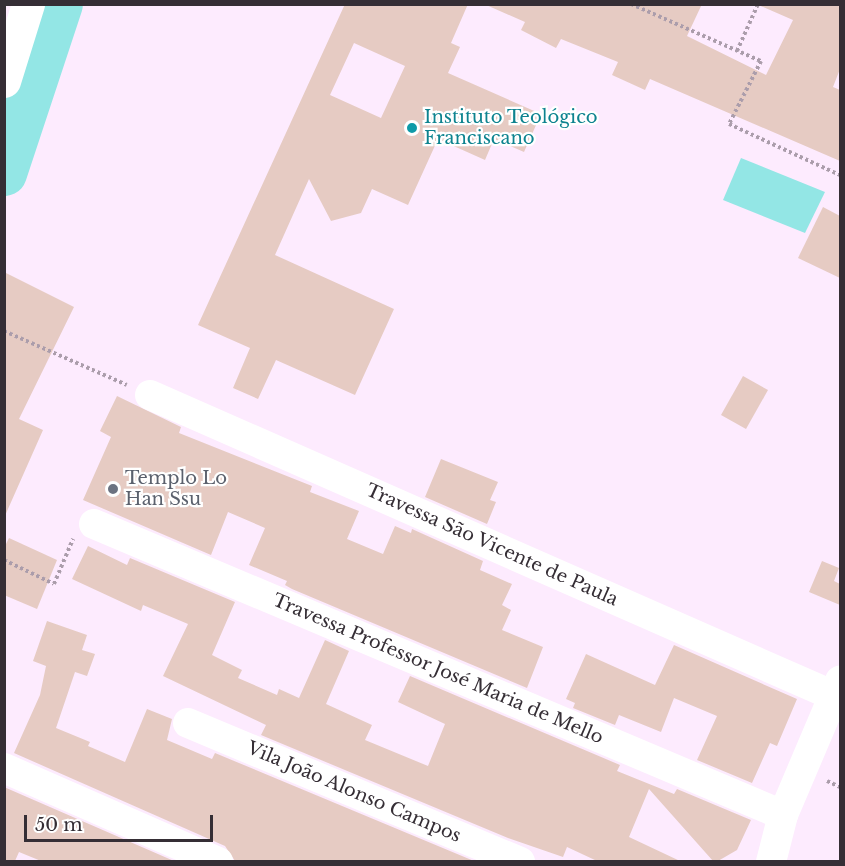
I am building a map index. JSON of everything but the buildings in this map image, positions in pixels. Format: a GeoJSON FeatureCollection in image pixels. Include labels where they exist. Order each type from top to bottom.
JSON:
{"type":"FeatureCollection","features":[{"type":"Feature","properties":{"kind":"main road"},"geometry":{"type":"LineString","coordinates":[[4,81],[28,4]]}},
{"type":"Feature","properties":{"kind":"street","name":"Travessa São Vicente de Paula"},"geometry":{"type":"LineString","coordinates":[[150,395],[837,688]]}},
{"type":"Feature","properties":{"kind":"street","name":"Travessa Professor José Maria de Mello"},"geometry":{"type":"LineString","coordinates":[[93,524],[783,815]]}},
{"type":"Feature","properties":{"kind":"street"},"geometry":{"type":"LineString","coordinates":[[771,861],[783,815],[837,688]]}},
{"type":"Feature","properties":{"kind":"street","name":"Vila João Alonso Campos"},"geometry":{"type":"LineString","coordinates":[[188,723],[520,861]]}},
{"type":"Feature","properties":{"kind":"street"},"geometry":{"type":"LineString","coordinates":[[4,768],[218,861]]}},
{"type":"Feature","properties":{"kind":"path"},"geometry":{"type":"LineString","coordinates":[[631,4],[761,62],[729,124],[840,175]]}},
{"type":"Feature","properties":{"kind":"path"},"geometry":{"type":"LineString","coordinates":[[737,51],[759,4]]}},
{"type":"Feature","properties":{"kind":"path"},"geometry":{"type":"LineString","coordinates":[[4,332],[150,395]]}},
{"type":"Feature","properties":{"kind":"path"},"geometry":{"type":"LineString","coordinates":[[4,560],[54,584],[82,519],[93,524]]}},
{"type":"Feature","properties":{"kind":"shaded area"},"geometry":{"type":"Polygon","coordinates":[[[741,158],[825,192],[805,233],[723,200],[741,158]]]}},
{"type":"Feature","properties":{"kind":"waterway"},"geometry":{"type":"LineString","coordinates":[[4,173],[60,4]]}},
{"type":"Feature","properties":{"kind":"place","name":"Instituto Teológico Franciscano"},"geometry":{"type":"Point","coordinates":[412,128]}},
{"type":"Feature","properties":{"kind":"place","name":"Templo Lo Han Ssu"},"geometry":{"type":"Point","coordinates":[113,489]}}]}
